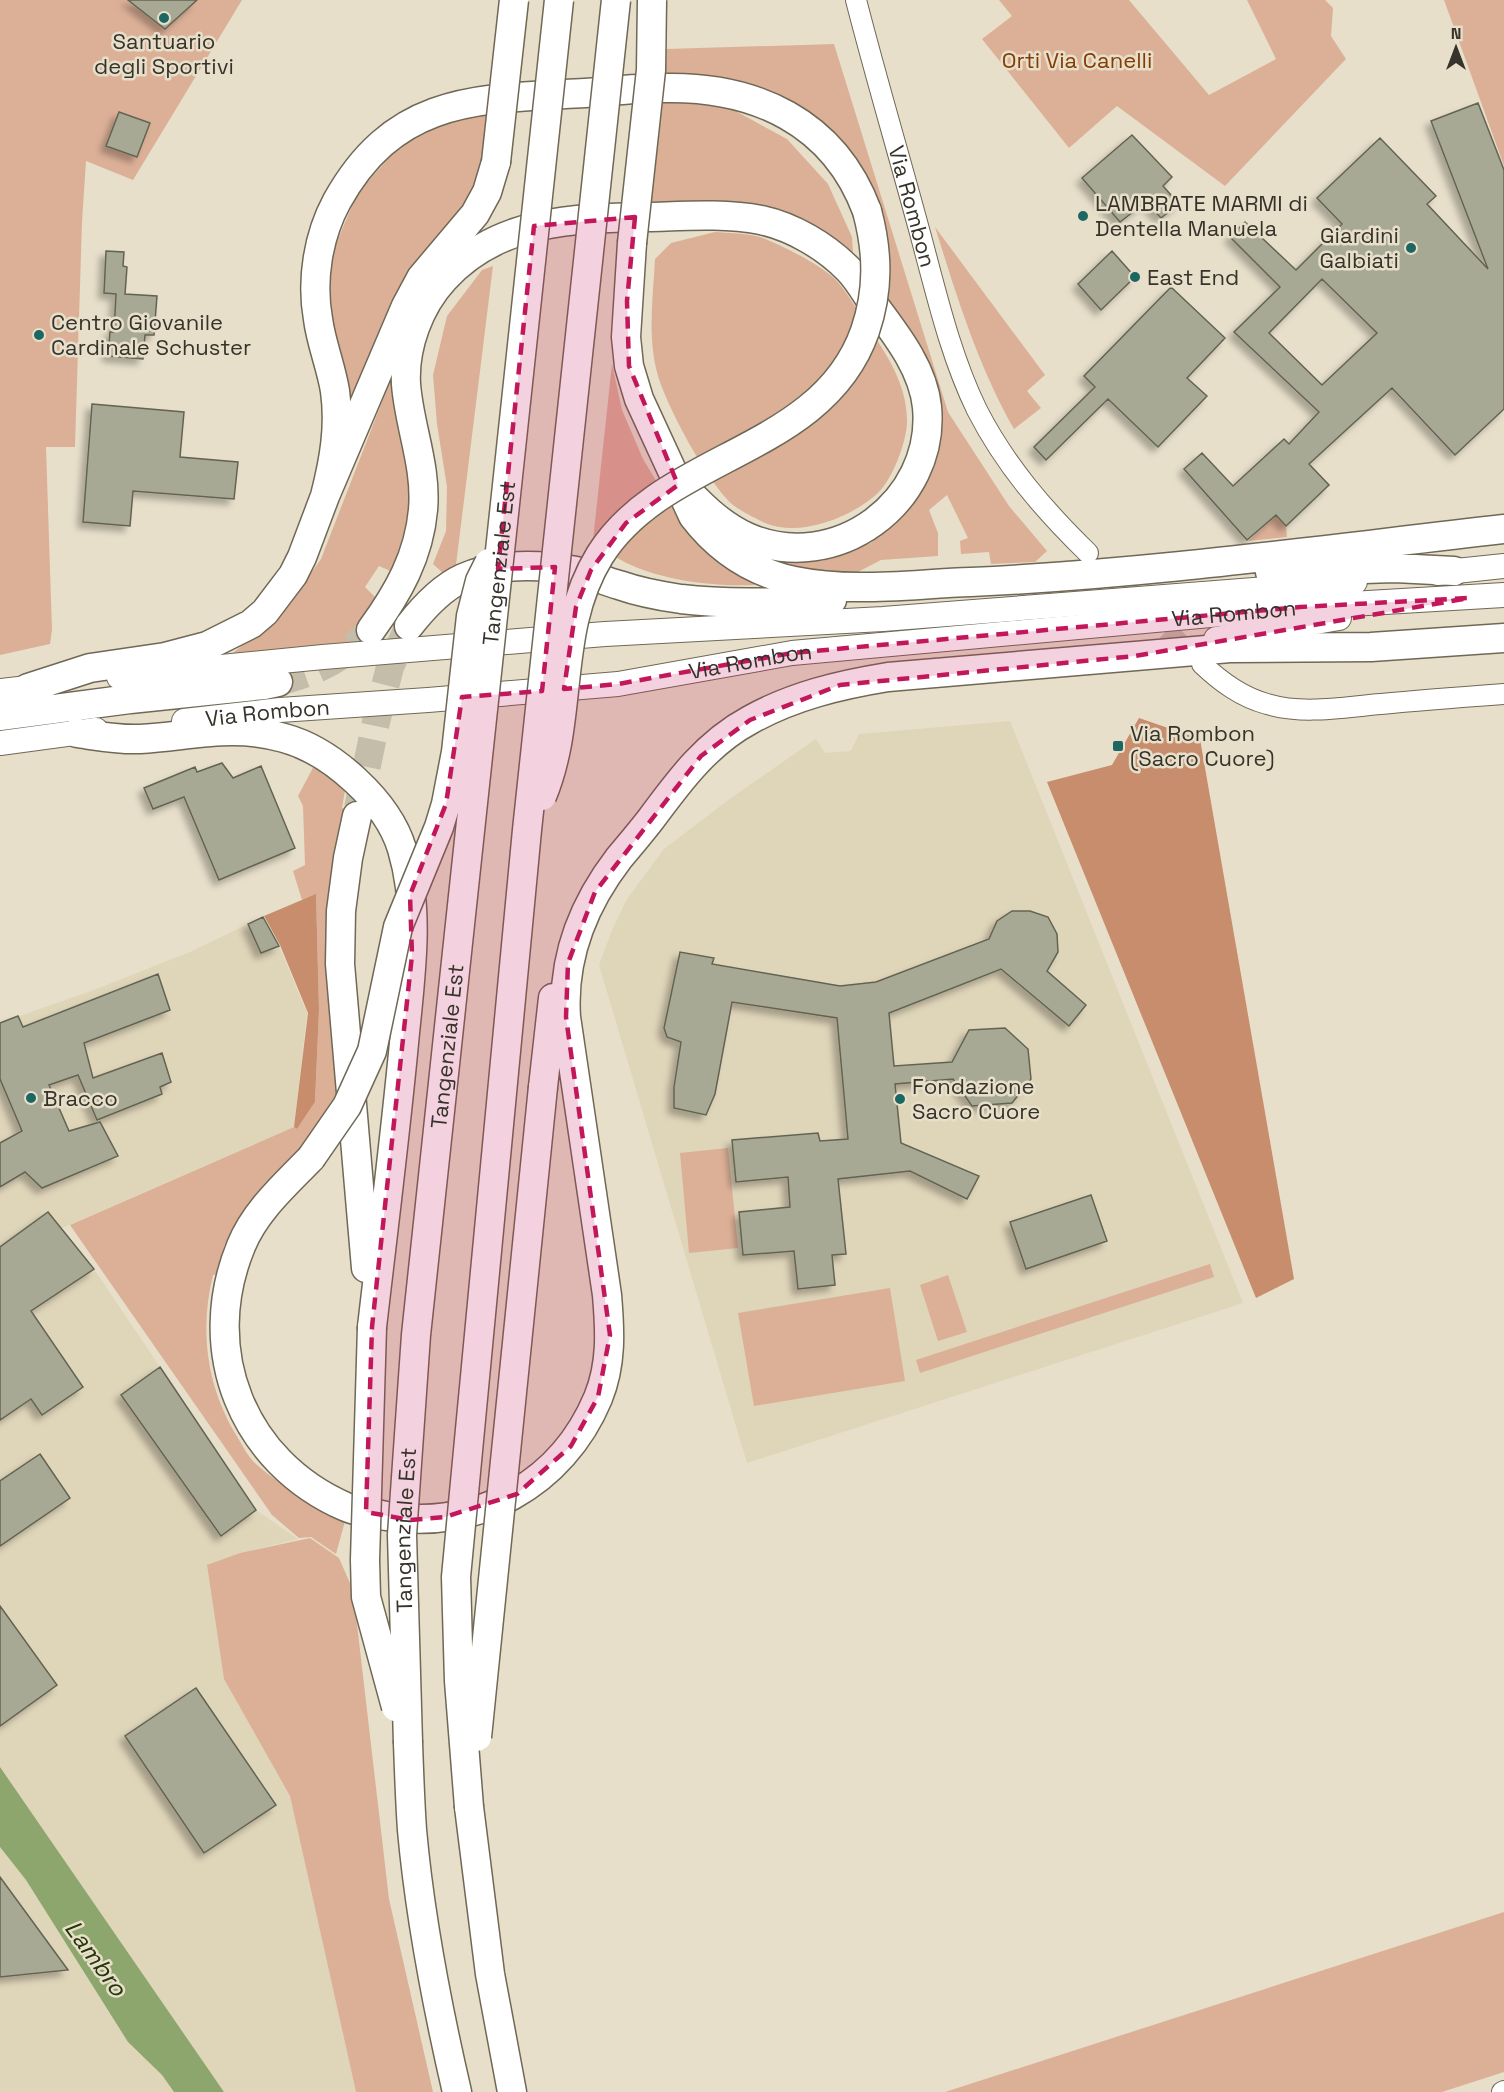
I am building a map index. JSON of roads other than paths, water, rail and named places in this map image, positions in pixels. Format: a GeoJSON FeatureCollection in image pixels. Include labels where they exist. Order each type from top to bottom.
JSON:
{"type":"FeatureCollection","features":[{"type":"Feature","properties":{"kind":"highway"},"geometry":{"type":"LineString","coordinates":[[28,688],[90,668],[165,657],[207,646],[251,624],[265,612],[293,575],[406,306],[421,278],[475,214],[487,192],[496,162],[514,0]]}},
{"type":"Feature","properties":{"kind":"highway","name":"Tangenziale Est"},"geometry":{"type":"LineString","coordinates":[[457,2092],[440,2019],[412,1831],[402,1536],[416,1335],[559,0]]}},
{"type":"Feature","properties":{"kind":"highway"},"geometry":{"type":"LineString","coordinates":[[512,2092],[490,1974],[469,1807],[459,1681],[456,1576],[527,830],[616,0]]}},
{"type":"Feature","properties":{"kind":"highway"},"geometry":{"type":"LineString","coordinates":[[652,0],[651,70],[632,243],[626,325],[629,366],[639,399],[693,516],[715,543],[734,556],[777,577],[819,585],[864,588],[1124,571],[1504,529]]}},
{"type":"Feature","properties":{"kind":"highway"},"geometry":{"type":"LineString","coordinates":[[325,496],[334,460],[336,411],[331,370],[318,319],[316,274],[320,251],[327,225],[350,179],[379,146],[397,131],[439,110],[488,99],[665,88],[717,91],[765,104],[787,114],[818,136],[846,167],[867,211],[876,248],[875,288],[861,341],[841,375],[828,391],[788,425],[669,490],[646,506],[612,539],[591,570],[576,608],[557,751],[552,772],[527,830]]}},
{"type":"Feature","properties":{"kind":"highway"},"geometry":{"type":"LineString","coordinates":[[371,630],[394,598],[404,579],[418,545],[422,527],[424,506],[422,467],[406,385],[407,362],[418,320],[441,282],[477,250],[494,241],[531,226],[564,220],[608,217],[736,217],[764,221],[807,238],[850,271],[901,343],[913,365],[927,405],[924,448],[912,481],[902,495],[874,523],[842,541],[824,546],[785,548],[748,538],[733,530],[716,518],[675,478]]}},
{"type":"Feature","properties":{"kind":"highway"},"geometry":{"type":"LineString","coordinates":[[501,539],[480,581],[475,597],[456,752],[446,804],[439,827],[405,907],[396,936],[372,1051],[347,1106],[311,1158],[260,1212],[241,1244],[228,1284],[224,1323],[227,1360],[235,1394],[249,1422],[269,1452],[309,1487],[347,1508],[410,1520],[445,1517],[482,1509],[517,1494],[571,1446],[598,1397],[608,1363],[610,1335],[607,1294],[566,1017],[568,963],[581,922],[595,892],[676,785],[701,756],[750,720],[802,696],[840,685],[888,677],[1230,648],[1394,646],[1504,638]]}},
{"type":"Feature","properties":{"kind":"highway"},"geometry":{"type":"LineString","coordinates":[[409,626],[433,599],[463,578],[516,566],[544,566],[577,571],[657,595],[705,601],[740,602],[871,599],[933,594],[1028,579]]}},
{"type":"Feature","properties":{"kind":"highway"},"geometry":{"type":"LineString","coordinates":[[1124,571],[1296,572],[1395,568],[1454,571]]}},
{"type":"Feature","properties":{"kind":"highway"},"geometry":{"type":"LineString","coordinates":[[0,716],[278,682]]}},
{"type":"Feature","properties":{"kind":"highway"},"geometry":{"type":"LineString","coordinates":[[77,732],[123,739],[208,731],[239,731],[286,738],[342,768],[370,794],[389,819],[402,847],[408,873],[412,917],[412,955],[372,1327],[365,1560],[366,1597],[408,1743]]}},
{"type":"Feature","properties":{"kind":"highway"},"geometry":{"type":"LineString","coordinates":[[469,1807],[543,1087],[559,958],[572,914],[594,873],[646,809],[676,785]]}},
{"type":"Feature","properties":{"kind":"highway"},"geometry":{"type":"LineString","coordinates":[[357,816],[348,858],[341,911],[340,964],[372,1327]]}},
{"type":"Feature","properties":{"kind":"main road","name":"Via Rombon"},"geometry":{"type":"LineString","coordinates":[[0,692],[323,657],[515,641],[615,633],[883,619],[1356,582],[1504,567]]}},
{"type":"Feature","properties":{"kind":"main road","name":"Via Rombon"},"geometry":{"type":"LineString","coordinates":[[0,743],[77,732],[280,710],[618,684],[792,653],[1300,607],[1504,595]]}},
{"type":"Feature","properties":{"kind":"main road"},"geometry":{"type":"LineString","coordinates":[[1135,656],[1222,638],[1469,598]]}},
{"type":"Feature","properties":{"kind":"street","name":"Via Rombon"},"geometry":{"type":"LineString","coordinates":[[856,0],[934,284],[955,355],[971,396],[1012,469],[1057,522],[1088,553]]}},
{"type":"Feature","properties":{"kind":"street"},"geometry":{"type":"LineString","coordinates":[[1202,664],[1220,680],[1249,698],[1269,705],[1295,709],[1338,708],[1504,694]]}},
{"type":"Feature","properties":{"kind":"water","name":"Lambro"},"geometry":{"type":"Polygon","coordinates":[[[0,1767],[224,2092],[174,2092],[162,2075],[128,2042],[26,1880],[0,1847],[0,1767]]]}},
{"type":"Feature","properties":{"kind":"tunnel"},"geometry":{"type":"LineString","coordinates":[[1103,567],[1193,656]]}},
{"type":"Feature","properties":{"kind":"tunnel"},"geometry":{"type":"LineString","coordinates":[[358,808],[390,667],[408,628]]}},
{"type":"Feature","properties":{"kind":"tunnel"},"geometry":{"type":"LineString","coordinates":[[278,682],[328,664],[349,650],[371,630]]}},
{"type":"Feature","properties":{"kind":"place","name":"Santuario degli Sportivi"},"geometry":{"type":"Point","coordinates":[164,18]}},
{"type":"Feature","properties":{"kind":"place","name":"LAMBRATE MARMI di Dentella Manuela"},"geometry":{"type":"Point","coordinates":[1083,216]}},
{"type":"Feature","properties":{"kind":"place","name":"Giardini Galbiati"},"geometry":{"type":"Point","coordinates":[1411,248]}},
{"type":"Feature","properties":{"kind":"place","name":"East End"},"geometry":{"type":"Point","coordinates":[1135,277]}},
{"type":"Feature","properties":{"kind":"place","name":"Centro Giovanile Cardinale Schuster"},"geometry":{"type":"Point","coordinates":[39,335]}},
{"type":"Feature","properties":{"kind":"place","name":"Via Rombon (Sacro Cuore)"},"geometry":{"type":"Point","coordinates":[1118,746]}},
{"type":"Feature","properties":{"kind":"place","name":"Bracco"},"geometry":{"type":"Point","coordinates":[31,1098]}},
{"type":"Feature","properties":{"kind":"place","name":"Fondazione Sacro Cuore"},"geometry":{"type":"Point","coordinates":[900,1099]}},
{"type":"Feature","properties":{"kind":"park label","name":"Orti Via Canelli"},"geometry":{"type":"Point","coordinates":[1077,60]}}]}
